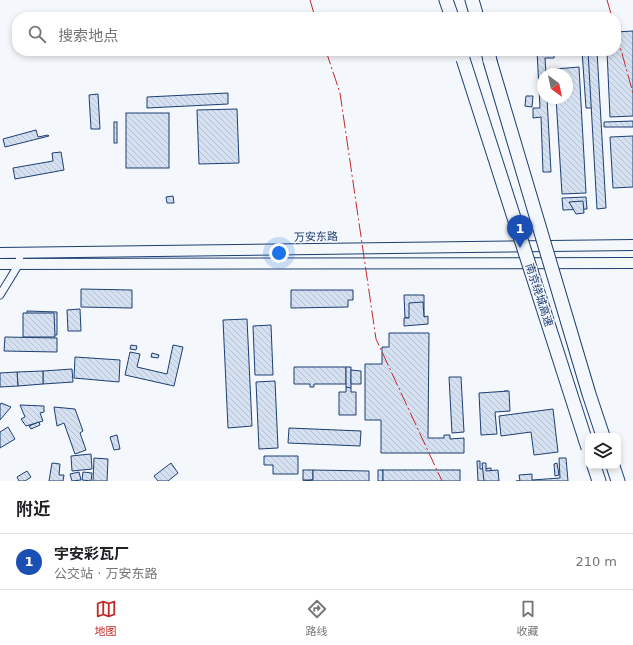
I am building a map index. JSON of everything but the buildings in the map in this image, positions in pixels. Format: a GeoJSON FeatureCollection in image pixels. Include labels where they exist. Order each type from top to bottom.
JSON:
{"type":"FeatureCollection","features":[{"type":"Feature","properties":{"kind":"highway"},"geometry":{"type":"LineString","coordinates":[[446,0],[450,12]]}},
{"type":"Feature","properties":{"kind":"highway"},"geometry":{"type":"LineString","coordinates":[[472,0],[476,12]]}},
{"type":"Feature","properties":{"kind":"highway","name":"南京绕城高速"},"geometry":{"type":"LineString","coordinates":[[462,56],[585,439]]}},
{"type":"Feature","properties":{"kind":"highway","name":"南京绕城高速"},"geometry":{"type":"LineString","coordinates":[[489,56],[589,394],[602,433]]}},
{"type":"Feature","properties":{"kind":"highway"},"geometry":{"type":"LineString","coordinates":[[595,469],[598,481]]}},
{"type":"Feature","properties":{"kind":"highway"},"geometry":{"type":"LineString","coordinates":[[614,469],[618,481]]}},
{"type":"Feature","properties":{"kind":"main road","name":"万安东路"},"geometry":{"type":"LineString","coordinates":[[0,253],[633,245]]}},
{"type":"Feature","properties":{"kind":"main road"},"geometry":{"type":"LineString","coordinates":[[0,264],[633,263]]}},
{"type":"Feature","properties":{"kind":"street"},"geometry":{"type":"LineString","coordinates":[[0,295],[19,264],[20,253]]}},
{"type":"Feature","properties":{"kind":"power"},"geometry":{"type":"LineString","coordinates":[[310,0],[314,12]]}},
{"type":"Feature","properties":{"kind":"power"},"geometry":{"type":"LineString","coordinates":[[607,0],[611,12]]}},
{"type":"Feature","properties":{"kind":"power"},"geometry":{"type":"LineString","coordinates":[[621,50],[633,93]]}},
{"type":"Feature","properties":{"kind":"power"},"geometry":{"type":"LineString","coordinates":[[328,56],[340,93],[376,339],[442,481]]}},
{"type":"Feature","properties":{"kind":"place","name":"宇安彩瓦厂"},"geometry":{"type":"Point","coordinates":[520,248]}}]}
